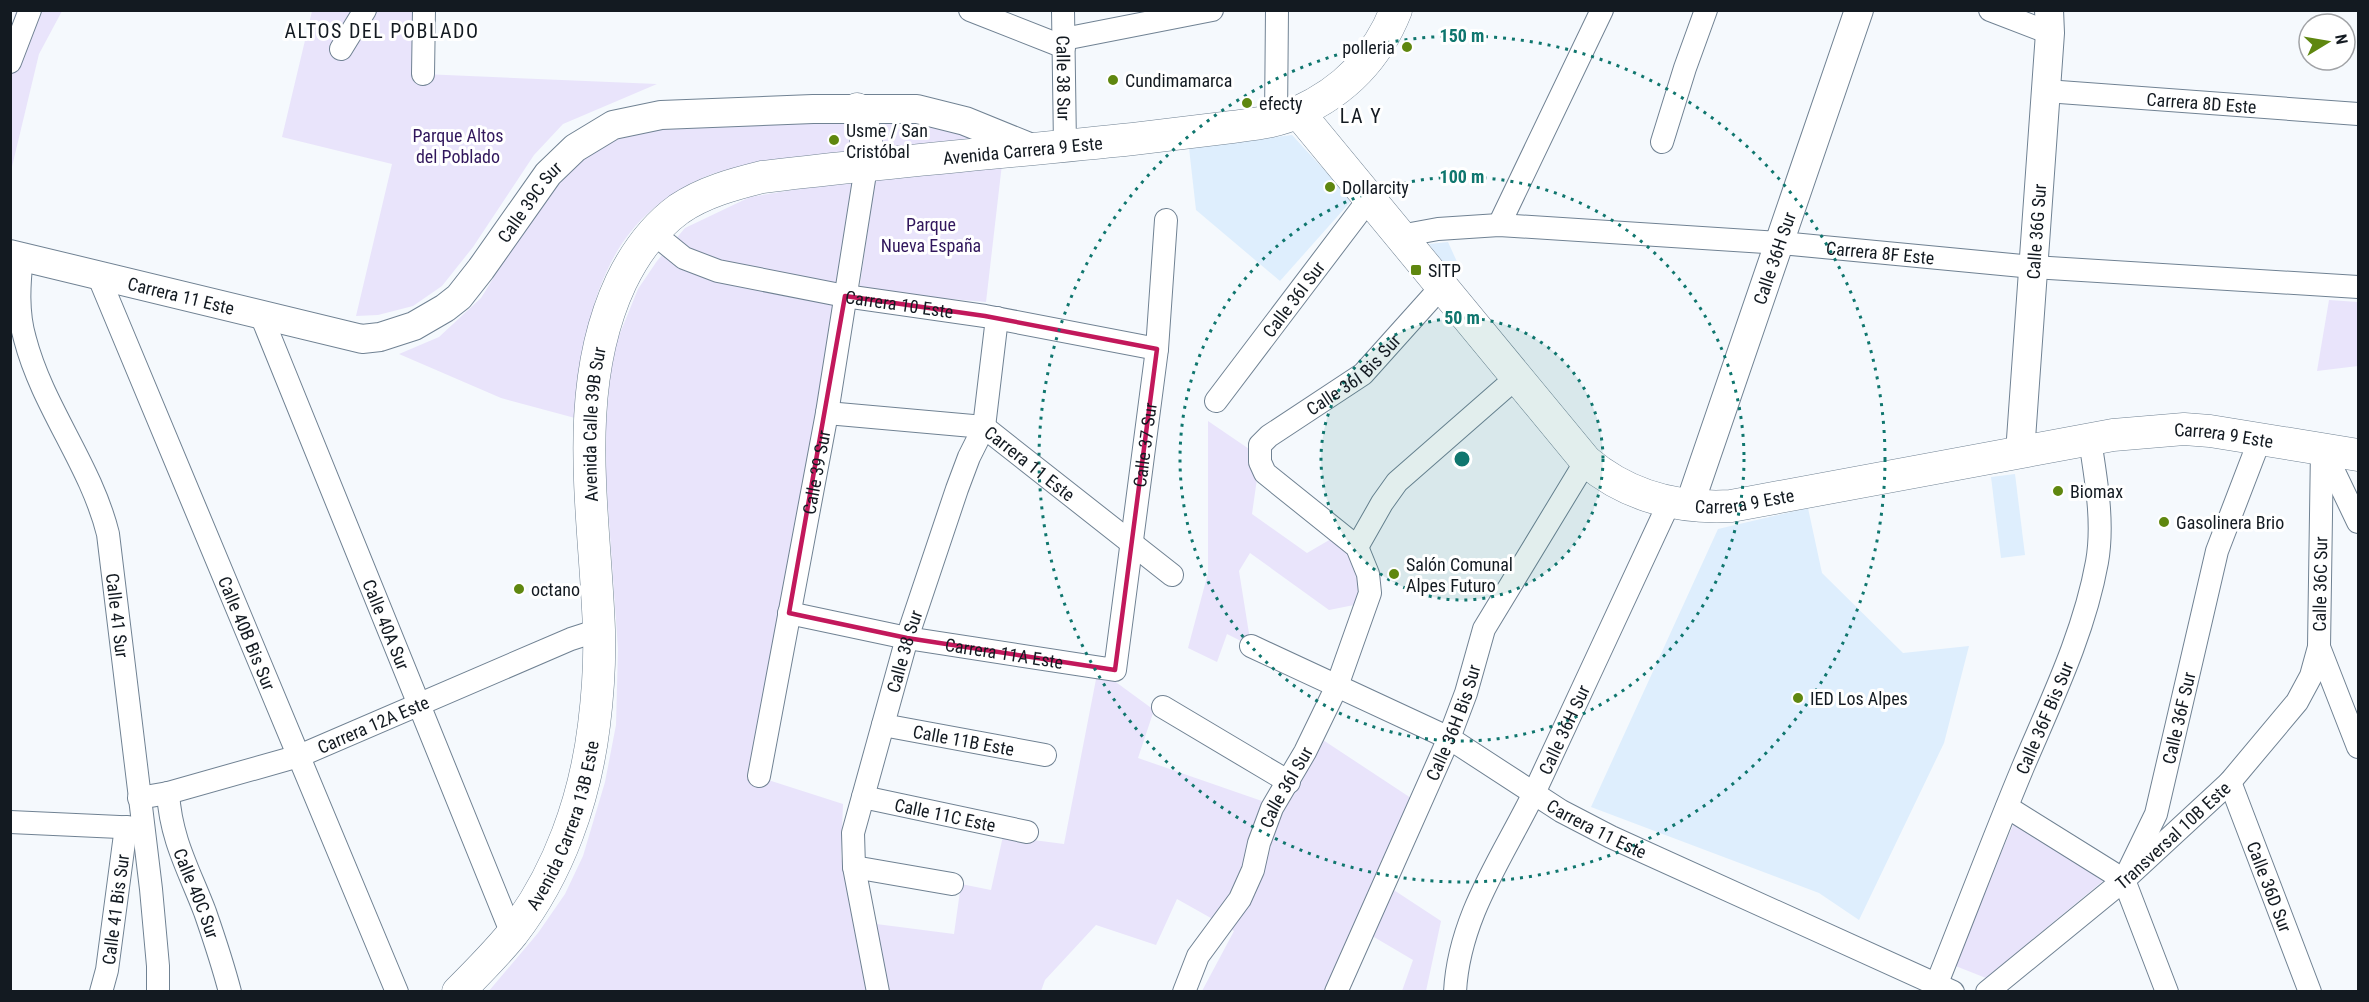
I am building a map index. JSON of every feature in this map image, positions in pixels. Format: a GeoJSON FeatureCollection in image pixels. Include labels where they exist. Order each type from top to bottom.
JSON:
{"type":"FeatureCollection","features":[{"type":"Feature","properties":{"kind":"main road"},"geometry":{"type":"LineString","coordinates":[[1287,116],[1343,86],[1359,71],[1383,38],[1396,10]]}},
{"type":"Feature","properties":{"kind":"main road"},"geometry":{"type":"LineString","coordinates":[[857,108],[866,135],[866,167]]}},
{"type":"Feature","properties":{"kind":"main road","name":"Avenida Carrera 9 Este"},"geometry":{"type":"LineString","coordinates":[[652,232],[681,208],[741,182],[786,174],[1177,134],[1287,116]]}},
{"type":"Feature","properties":{"kind":"main road","name":"Carrera 9 Este"},"geometry":{"type":"LineString","coordinates":[[1287,116],[1369,199],[1586,461],[1601,474],[1619,484],[1679,504],[1731,506],[2136,432],[2184,429],[2358,455]]}},
{"type":"Feature","properties":{"kind":"main road","name":"Avenida Calle 39B Sur"},"geometry":{"type":"LineString","coordinates":[[599,630],[590,435],[593,377],[600,339],[614,297],[636,254],[652,232]]}},
{"type":"Feature","properties":{"kind":"main road","name":"Avenida Carrera 13B Este"},"geometry":{"type":"LineString","coordinates":[[458,992],[512,934],[557,859],[579,798],[594,726],[598,691],[599,630]]}},
{"type":"Feature","properties":{"kind":"street"},"geometry":{"type":"LineString","coordinates":[[11,60],[30,10]]}},
{"type":"Feature","properties":{"kind":"street"},"geometry":{"type":"LineString","coordinates":[[341,49],[365,10]]}},
{"type":"Feature","properties":{"kind":"street"},"geometry":{"type":"LineString","coordinates":[[423,74],[424,10]]}},
{"type":"Feature","properties":{"kind":"street"},"geometry":{"type":"LineString","coordinates":[[970,10],[1064,43],[1212,10]]}},
{"type":"Feature","properties":{"kind":"street","name":"Calle 38 Sur"},"geometry":{"type":"LineString","coordinates":[[1063,10],[1065,146]]}},
{"type":"Feature","properties":{"kind":"street"},"geometry":{"type":"LineString","coordinates":[[1277,10],[1287,116]]}},
{"type":"Feature","properties":{"kind":"street"},"geometry":{"type":"LineString","coordinates":[[1499,225],[1602,10]]}},
{"type":"Feature","properties":{"kind":"street"},"geometry":{"type":"LineString","coordinates":[[1662,142],[1706,10]]}},
{"type":"Feature","properties":{"kind":"street","name":"Calle 36H Sur"},"geometry":{"type":"LineString","coordinates":[[1455,992],[1463,943],[1476,901],[1534,793],[1679,504],[1781,243],[1859,10]]}},
{"type":"Feature","properties":{"kind":"street"},"geometry":{"type":"LineString","coordinates":[[1990,10],[2049,22]]}},
{"type":"Feature","properties":{"kind":"street","name":"Calle 36G Sur"},"geometry":{"type":"LineString","coordinates":[[2020,453],[2049,22]]}},
{"type":"Feature","properties":{"kind":"street","name":"Carrera 8D Este"},"geometry":{"type":"LineString","coordinates":[[2046,91],[2358,114]]}},
{"type":"Feature","properties":{"kind":"street"},"geometry":{"type":"LineString","coordinates":[[857,108],[899,108],[936,113],[988,129],[1034,149]]}},
{"type":"Feature","properties":{"kind":"street","name":"Calle 39C Sur"},"geometry":{"type":"LineString","coordinates":[[352,337],[362,339],[397,332],[430,318],[452,303],[476,276],[548,174],[574,148],[600,131],[631,120],[661,115],[857,108]]}},
{"type":"Feature","properties":{"kind":"street","name":"Calle 39 Sur"},"geometry":{"type":"LineString","coordinates":[[759,776],[827,413],[866,167]]}},
{"type":"Feature","properties":{"kind":"street","name":"Calle 36I Sur"},"geometry":{"type":"LineString","coordinates":[[1216,401],[1369,199]]}},
{"type":"Feature","properties":{"kind":"street","name":"Calle 37 Sur"},"geometry":{"type":"LineString","coordinates":[[1114,670],[1157,349],[1166,220]]}},
{"type":"Feature","properties":{"kind":"street","name":"Carrera 8F Este"},"geometry":{"type":"LineString","coordinates":[[1400,236],[1438,229],[1499,225],[1781,243],[2033,267],[2358,287]]}},
{"type":"Feature","properties":{"kind":"street","name":"Carrera 10 Este"},"geometry":{"type":"LineString","coordinates":[[652,232],[684,258],[718,272],[846,296],[997,318],[1157,349]]}},
{"type":"Feature","properties":{"kind":"street","name":"Carrera 11 Este"},"geometry":{"type":"LineString","coordinates":[[16,255],[352,337]]}},
{"type":"Feature","properties":{"kind":"street","name":"Calle 41 Sur"},"geometry":{"type":"LineString","coordinates":[[16,255],[24,338],[43,388],[102,507],[108,534],[140,798],[135,827],[158,966],[158,992]]}},
{"type":"Feature","properties":{"kind":"street","name":"Calle 40B Bis Sur"},"geometry":{"type":"LineString","coordinates":[[98,275],[397,992]]}},
{"type":"Feature","properties":{"kind":"street","name":"Calle 36I Bis Sur"},"geometry":{"type":"LineString","coordinates":[[1357,547],[1265,473],[1261,466],[1260,445],[1363,374],[1442,286]]}},
{"type":"Feature","properties":{"kind":"street","name":"Calle 40A Sur"},"geometry":{"type":"LineString","coordinates":[[261,315],[512,934]]}},
{"type":"Feature","properties":{"kind":"street","name":"Calle 38 Sur"},"geometry":{"type":"LineString","coordinates":[[878,992],[854,867],[854,833],[907,638],[957,489],[984,427],[997,318]]}},
{"type":"Feature","properties":{"kind":"street"},"geometry":{"type":"LineString","coordinates":[[1357,547],[1382,503],[1397,483],[1517,377]]}},
{"type":"Feature","properties":{"kind":"street","name":"Carrera 11 Este"},"geometry":{"type":"LineString","coordinates":[[827,413],[984,427],[1172,575]]}},
{"type":"Feature","properties":{"kind":"street","name":"Calle 36F Sur"},"geometry":{"type":"LineString","coordinates":[[2124,880],[2156,814],[2217,551],[2260,439]]}},
{"type":"Feature","properties":{"kind":"street","name":"Calle 36F Bis Sur"},"geometry":{"type":"LineString","coordinates":[[1945,987],[2007,807],[2068,660],[2097,562],[2100,530],[2090,440]]}},
{"type":"Feature","properties":{"kind":"street"},"geometry":{"type":"LineString","coordinates":[[2322,449],[2358,522]]}},
{"type":"Feature","properties":{"kind":"street","name":"Calle 36C Sur"},"geometry":{"type":"LineString","coordinates":[[2322,449],[2319,647],[2358,747]]}},
{"type":"Feature","properties":{"kind":"street","name":"Calle 36H Bis Sur"},"geometry":{"type":"LineString","coordinates":[[1336,992],[1449,738],[1466,693],[1484,629],[1586,461]]}},
{"type":"Feature","properties":{"kind":"street","name":"Calle 36I Sur"},"geometry":{"type":"LineString","coordinates":[[1184,992],[1198,956],[1240,899],[1253,870],[1259,843],[1272,808],[1289,782],[1337,686],[1368,602],[1368,574],[1357,547]]}},
{"type":"Feature","properties":{"kind":"street","name":"Carrera 11A Este"},"geometry":{"type":"LineString","coordinates":[[789,613],[907,638],[1114,670]]}},
{"type":"Feature","properties":{"kind":"street","name":"Carrera 12A Este"},"geometry":{"type":"LineString","coordinates":[[140,798],[168,793],[299,756],[420,706],[571,639],[599,630]]}},
{"type":"Feature","properties":{"kind":"street","name":"Carrera 11 Este"},"geometry":{"type":"LineString","coordinates":[[1251,646],[1449,738],[1561,811],[1611,837],[1945,987]]}},
{"type":"Feature","properties":{"kind":"street","name":"Transversal 10B Este"},"geometry":{"type":"LineString","coordinates":[[1987,992],[2124,880],[2230,782],[2297,702],[2311,676],[2319,647]]}},
{"type":"Feature","properties":{"kind":"street"},"geometry":{"type":"LineString","coordinates":[[1163,707],[1289,782]]}},
{"type":"Feature","properties":{"kind":"street","name":"Calle 11B Este"},"geometry":{"type":"LineString","coordinates":[[884,725],[1045,755]]}},
{"type":"Feature","properties":{"kind":"street","name":"Calle 36D Sur"},"geometry":{"type":"LineString","coordinates":[[2230,782],[2310,992]]}},
{"type":"Feature","properties":{"kind":"street","name":"Calle 40C Sur"},"geometry":{"type":"LineString","coordinates":[[168,793],[169,809],[181,856],[204,912],[230,992]]}},
{"type":"Feature","properties":{"kind":"street","name":"Calle 11C Este"},"geometry":{"type":"LineString","coordinates":[[863,797],[1027,832]]}},
{"type":"Feature","properties":{"kind":"street"},"geometry":{"type":"LineString","coordinates":[[2007,807],[2124,880],[2167,992]]}},
{"type":"Feature","properties":{"kind":"street"},"geometry":{"type":"LineString","coordinates":[[10,822],[135,827]]}},
{"type":"Feature","properties":{"kind":"street","name":"Calle 41 Bis Sur"},"geometry":{"type":"LineString","coordinates":[[101,992],[135,827]]}},
{"type":"Feature","properties":{"kind":"street"},"geometry":{"type":"LineString","coordinates":[[854,867],[952,884]]}},
{"type":"Feature","properties":{"kind":"highlighted area"},"geometry":{"type":"Polygon","coordinates":[[[845,296],[985,316],[1157,349],[1115,670],[907,638],[789,613],[845,296]]]}},
{"type":"Feature","properties":{"kind":"shaded area"},"geometry":{"type":"Polygon","coordinates":[[[1292,135],[1352,200],[1280,281],[1196,210],[1189,148],[1292,135]]]}},
{"type":"Feature","properties":{"kind":"shaded area"},"geometry":{"type":"Polygon","coordinates":[[[1448,242],[1458,264],[1446,268],[1429,244],[1448,242]]]}},
{"type":"Feature","properties":{"kind":"shaded area"},"geometry":{"type":"Polygon","coordinates":[[[2015,474],[2025,555],[2001,558],[1991,477],[2015,474]]]}},
{"type":"Feature","properties":{"kind":"shaded area","name":"IED Los Alpes"},"geometry":{"type":"Polygon","coordinates":[[[1808,508],[1822,573],[1903,653],[1969,646],[1944,743],[1859,920],[1819,893],[1591,807],[1718,529],[1808,508]]]}},
{"type":"Feature","properties":{"kind":"green space"},"geometry":{"type":"Polygon","coordinates":[[[16,11],[62,11],[39,54],[10,175],[10,31],[16,11]]]}},
{"type":"Feature","properties":{"kind":"green space","name":"Parque Altos del Poblado"},"geometry":{"type":"Polygon","coordinates":[[[312,11],[425,11],[423,74],[657,84],[563,124],[534,155],[473,247],[442,286],[413,306],[378,315],[356,316],[392,164],[282,137],[312,11]]]}},
{"type":"Feature","properties":{"kind":"green space"},"geometry":{"type":"Polygon","coordinates":[[[899,122],[937,127],[993,143],[748,165],[712,174],[675,193],[645,216],[623,243],[606,273],[594,306],[585,341],[575,418],[501,398],[399,354],[439,337],[481,298],[554,180],[621,132],[656,126],[899,122]]]}},
{"type":"Feature","properties":{"kind":"green space","name":"Parque Nueva España"},"geometry":{"type":"Polygon","coordinates":[[[1002,164],[986,302],[859,291],[875,179],[1002,164]]]}},
{"type":"Feature","properties":{"kind":"green space"},"geometry":{"type":"Polygon","coordinates":[[[857,183],[756,776],[843,804],[841,856],[853,921],[954,934],[961,884],[991,890],[1003,836],[1064,844],[1098,669],[1154,710],[1138,758],[1282,808],[1323,740],[1414,800],[1377,879],[1441,921],[1426,991],[1402,991],[1413,960],[1357,927],[1329,991],[1202,991],[1234,931],[1177,899],[1156,945],[1096,925],[1045,980],[1041,991],[488,992],[538,933],[565,894],[583,856],[605,782],[616,725],[618,649],[604,449],[612,353],[638,289],[657,261],[685,228],[750,197],[811,187],[857,183]]]}},
{"type":"Feature","properties":{"kind":"green space"},"geometry":{"type":"Polygon","coordinates":[[[2329,300],[2358,302],[2358,366],[2317,371],[2329,300]]]}},
{"type":"Feature","properties":{"kind":"green space"},"geometry":{"type":"Polygon","coordinates":[[[1208,421],[1252,451],[1257,479],[1252,514],[1307,553],[1331,539],[1341,546],[1353,560],[1359,582],[1359,604],[1329,610],[1250,553],[1239,571],[1251,646],[1227,634],[1217,662],[1188,648],[1208,573],[1208,421]]]}},
{"type":"Feature","properties":{"kind":"green space"},"geometry":{"type":"Polygon","coordinates":[[[2014,823],[2103,881],[1986,978],[1953,965],[2014,823]]]}},
{"type":"Feature","properties":{"kind":"place","name":"polleria"},"geometry":{"type":"Point","coordinates":[1407,47]}},
{"type":"Feature","properties":{"kind":"place","name":"Cundimamarca"},"geometry":{"type":"Point","coordinates":[1113,80]}},
{"type":"Feature","properties":{"kind":"place","name":"efecty"},"geometry":{"type":"Point","coordinates":[1247,103]}},
{"type":"Feature","properties":{"kind":"place","name":"Usme / San Cristóbal"},"geometry":{"type":"Point","coordinates":[834,140]}},
{"type":"Feature","properties":{"kind":"place","name":"Dollarcity"},"geometry":{"type":"Point","coordinates":[1330,187]}},
{"type":"Feature","properties":{"kind":"place","name":"SITP"},"geometry":{"type":"Point","coordinates":[1416,270]}},
{"type":"Feature","properties":{"kind":"place","name":"Biomax"},"geometry":{"type":"Point","coordinates":[2058,491]}},
{"type":"Feature","properties":{"kind":"place","name":"Gasolinera Brio"},"geometry":{"type":"Point","coordinates":[2164,522]}},
{"type":"Feature","properties":{"kind":"place","name":"Salón Comunal Alpes Futuro"},"geometry":{"type":"Point","coordinates":[1394,574]}},
{"type":"Feature","properties":{"kind":"place","name":"octano"},"geometry":{"type":"Point","coordinates":[519,589]}},
{"type":"Feature","properties":{"kind":"place","name":"IED Los Alpes"},"geometry":{"type":"Point","coordinates":[1798,698]}},
{"type":"Feature","properties":{"kind":"district","name":"ALTOS DEL POBLADO"},"geometry":{"type":"Point","coordinates":[382,31]}},
{"type":"Feature","properties":{"kind":"district","name":"LA Y"},"geometry":{"type":"Point","coordinates":[1361,116]}}]}
